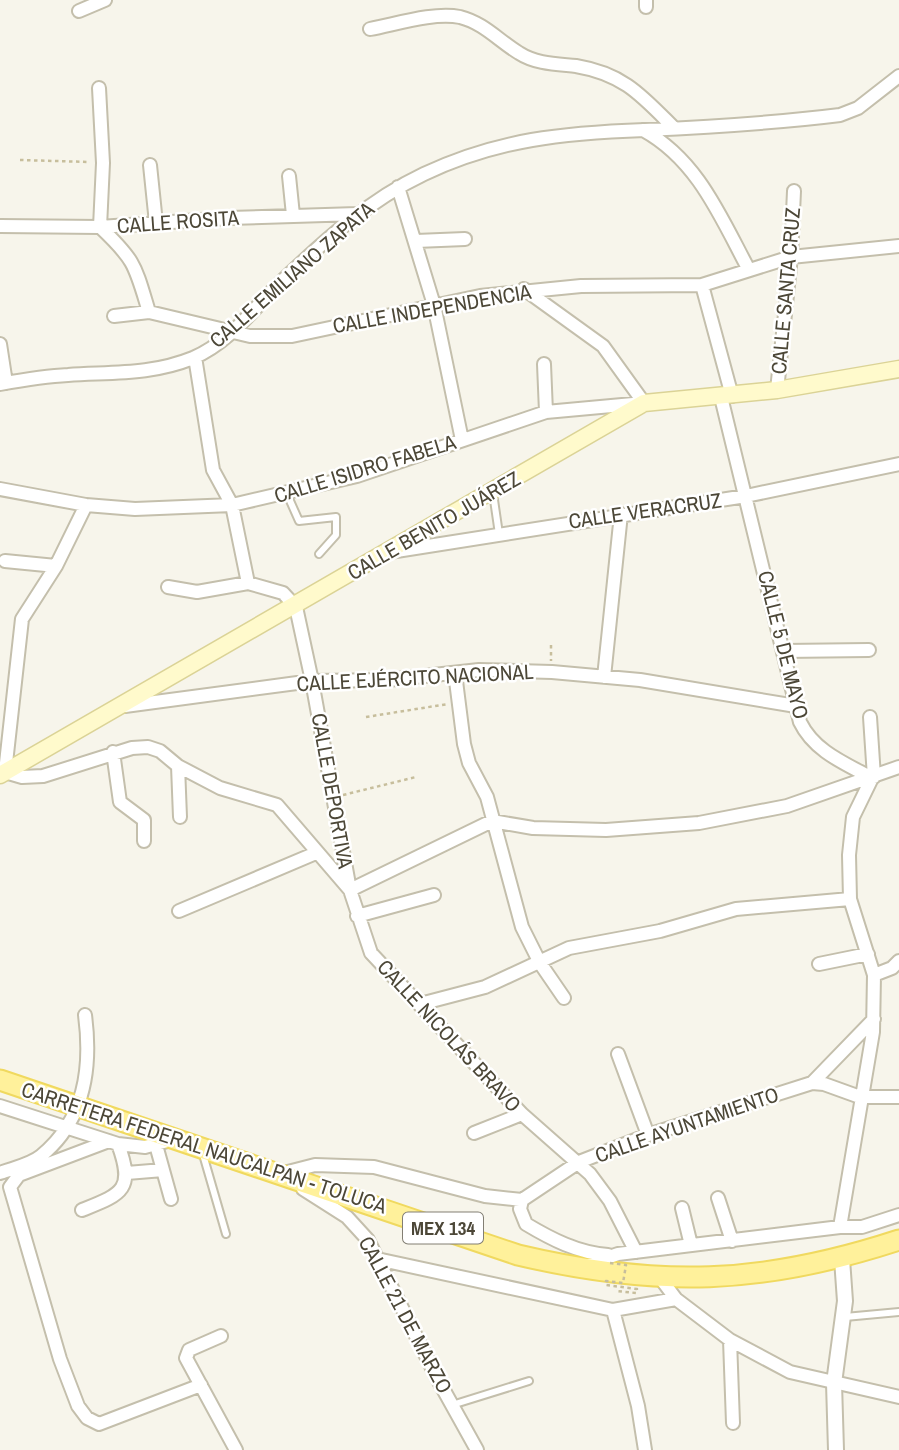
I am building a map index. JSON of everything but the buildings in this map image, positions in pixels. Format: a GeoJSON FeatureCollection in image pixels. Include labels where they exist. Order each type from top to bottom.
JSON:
{"type":"FeatureCollection","features":[{"type":"Feature","properties":{"kind":"main road","name":"CALLE BENITO JUÁREZ"},"geometry":{"type":"LineString","coordinates":[[3,774],[493,493],[644,403],[777,390],[899,369]]}},
{"type":"Feature","properties":{"kind":"main road","name":"CARRETERA FEDERAL NAUCALPAN - TOLUCA"},"geometry":{"type":"LineString","coordinates":[[0,1080],[164,1142],[201,1149],[518,1255],[576,1268],[661,1279],[732,1277],[781,1272],[842,1259],[899,1240]]}},
{"type":"Feature","properties":{"kind":"street"},"geometry":{"type":"LineString","coordinates":[[79,11],[105,0]]}},
{"type":"Feature","properties":{"kind":"street"},"geometry":{"type":"LineString","coordinates":[[370,29],[431,18],[460,17],[489,30],[530,58],[579,67],[622,80],[634,87],[674,128]]}},
{"type":"Feature","properties":{"kind":"street","name":"CALLE EMILIANO ZAPATA"},"geometry":{"type":"LineString","coordinates":[[3,383],[67,374],[147,372],[195,357],[232,331],[281,282],[357,215],[398,187],[458,159],[498,146],[581,131],[643,130],[840,115],[858,108],[899,76]]}},
{"type":"Feature","properties":{"kind":"street"},"geometry":{"type":"LineString","coordinates":[[99,88],[103,163],[100,227],[134,263],[149,312]]}},
{"type":"Feature","properties":{"kind":"street"},"geometry":{"type":"LineString","coordinates":[[643,130],[670,148],[703,184],[750,270]]}},
{"type":"Feature","properties":{"kind":"street"},"geometry":{"type":"LineString","coordinates":[[150,165],[156,223]]}},
{"type":"Feature","properties":{"kind":"street"},"geometry":{"type":"LineString","coordinates":[[289,176],[293,215]]}},
{"type":"Feature","properties":{"kind":"street"},"geometry":{"type":"LineString","coordinates":[[398,187],[434,305],[462,440]]}},
{"type":"Feature","properties":{"kind":"street","name":"CALLE SANTA CRUZ"},"geometry":{"type":"LineString","coordinates":[[777,390],[791,257],[794,191]]}},
{"type":"Feature","properties":{"kind":"street","name":"CALLE ROSITA"},"geometry":{"type":"LineString","coordinates":[[0,226],[100,227],[293,215],[357,215]]}},
{"type":"Feature","properties":{"kind":"street"},"geometry":{"type":"LineString","coordinates":[[416,241],[465,239]]}},
{"type":"Feature","properties":{"kind":"street","name":"CALLE INDEPENDENCIA"},"geometry":{"type":"LineString","coordinates":[[114,316],[149,312],[250,336],[292,335],[524,289],[702,285],[791,257],[899,246]]}},
{"type":"Feature","properties":{"kind":"street"},"geometry":{"type":"LineString","coordinates":[[702,285],[727,396]]}},
{"type":"Feature","properties":{"kind":"street"},"geometry":{"type":"LineString","coordinates":[[524,289],[603,346],[644,403]]}},
{"type":"Feature","properties":{"kind":"street"},"geometry":{"type":"LineString","coordinates":[[0,344],[3,383]]}},
{"type":"Feature","properties":{"kind":"street"},"geometry":{"type":"LineString","coordinates":[[195,357],[213,470],[232,505],[248,583]]}},
{"type":"Feature","properties":{"kind":"street"},"geometry":{"type":"LineString","coordinates":[[544,364],[546,412]]}},
{"type":"Feature","properties":{"kind":"street","name":"CALLE 5 DE MAYO"},"geometry":{"type":"LineString","coordinates":[[727,396],[746,496],[796,706],[808,738],[836,758],[873,777]]}},
{"type":"Feature","properties":{"kind":"street","name":"CALLE ISIDRO FABELA"},"geometry":{"type":"LineString","coordinates":[[0,489],[86,505],[135,509],[232,505],[357,476],[546,412],[644,403]]}},
{"type":"Feature","properties":{"kind":"street","name":"CALLE VERACRUZ"},"geometry":{"type":"LineString","coordinates":[[390,552],[746,496],[899,464]]}},
{"type":"Feature","properties":{"kind":"street"},"geometry":{"type":"LineString","coordinates":[[3,774],[22,619],[56,566],[86,505]]}},
{"type":"Feature","properties":{"kind":"street"},"geometry":{"type":"LineString","coordinates":[[604,677],[621,514]]}},
{"type":"Feature","properties":{"kind":"street"},"geometry":{"type":"LineString","coordinates":[[5,561],[56,566]]}},
{"type":"Feature","properties":{"kind":"street"},"geometry":{"type":"LineString","coordinates":[[168,587],[197,592],[248,583],[283,593],[296,607]]}},
{"type":"Feature","properties":{"kind":"street","name":"CALLE DEPORTIVA"},"geometry":{"type":"LineString","coordinates":[[296,607],[313,681],[350,890]]}},
{"type":"Feature","properties":{"kind":"street"},"geometry":{"type":"LineString","coordinates":[[784,650],[869,650]]}},
{"type":"Feature","properties":{"kind":"street","name":"CALLE EJÉRCITO NACIONAL"},"geometry":{"type":"LineString","coordinates":[[117,707],[313,681],[388,680],[455,673],[552,672],[734,694],[796,706]]}},
{"type":"Feature","properties":{"kind":"street"},"geometry":{"type":"LineString","coordinates":[[455,673],[467,754],[487,797],[492,821],[505,854],[522,927],[540,963],[564,998]]}},
{"type":"Feature","properties":{"kind":"street"},"geometry":{"type":"LineString","coordinates":[[840,1227],[874,1019],[874,975],[850,899],[849,855],[853,817],[873,777],[870,717]]}},
{"type":"Feature","properties":{"kind":"street","name":"CALLE NICOLÁS BRAVO"},"geometry":{"type":"LineString","coordinates":[[3,774],[43,776],[74,768],[113,752],[148,747],[160,751],[178,766],[220,788],[277,804],[350,890],[371,953],[522,1114],[579,1162],[610,1201],[636,1252]]}},
{"type":"Feature","properties":{"kind":"street"},"geometry":{"type":"LineString","coordinates":[[113,752],[120,802],[144,820],[144,841]]}},
{"type":"Feature","properties":{"kind":"street"},"geometry":{"type":"LineString","coordinates":[[178,766],[180,817]]}},
{"type":"Feature","properties":{"kind":"street"},"geometry":{"type":"LineString","coordinates":[[350,890],[492,821],[533,828],[606,830],[699,823],[787,806],[899,767]]}},
{"type":"Feature","properties":{"kind":"street"},"geometry":{"type":"LineString","coordinates":[[178,912],[316,853]]}},
{"type":"Feature","properties":{"kind":"street"},"geometry":{"type":"LineString","coordinates":[[357,916],[434,895]]}},
{"type":"Feature","properties":{"kind":"street"},"geometry":{"type":"LineString","coordinates":[[420,1004],[485,987],[569,948],[660,931],[736,909],[850,899]]}},
{"type":"Feature","properties":{"kind":"street"},"geometry":{"type":"LineString","coordinates":[[819,964],[867,954]]}},
{"type":"Feature","properties":{"kind":"street"},"geometry":{"type":"LineString","coordinates":[[874,975],[897,965]]}},
{"type":"Feature","properties":{"kind":"street"},"geometry":{"type":"LineString","coordinates":[[0,1173],[39,1157],[66,1127],[89,1072],[85,1015]]}},
{"type":"Feature","properties":{"kind":"street"},"geometry":{"type":"LineString","coordinates":[[812,1083],[874,1019]]}},
{"type":"Feature","properties":{"kind":"street"},"geometry":{"type":"LineString","coordinates":[[618,1054],[648,1135]]}},
{"type":"Feature","properties":{"kind":"street"},"geometry":{"type":"LineString","coordinates":[[812,1083],[824,1084],[860,1097],[899,1097]]}},
{"type":"Feature","properties":{"kind":"street","name":"CALLE AYUNTAMIENTO"},"geometry":{"type":"LineString","coordinates":[[522,1200],[579,1162],[648,1135],[812,1083]]}},
{"type":"Feature","properties":{"kind":"street"},"geometry":{"type":"LineString","coordinates":[[15,1111],[24,1088]]}},
{"type":"Feature","properties":{"kind":"street"},"geometry":{"type":"LineString","coordinates":[[0,1106],[113,1143],[127,1173],[123,1187],[116,1196],[82,1210]]}},
{"type":"Feature","properties":{"kind":"street"},"geometry":{"type":"LineString","coordinates":[[474,1133],[522,1114]]}},
{"type":"Feature","properties":{"kind":"street"},"geometry":{"type":"LineString","coordinates":[[171,1199],[163,1170],[164,1142],[113,1143],[19,1175],[10,1187],[60,1359],[78,1406],[88,1418],[99,1424],[201,1385]]}},
{"type":"Feature","properties":{"kind":"street"},"geometry":{"type":"LineString","coordinates":[[279,1174],[315,1165],[374,1167],[485,1196],[522,1200],[522,1218],[526,1224],[587,1252],[614,1259]]}},
{"type":"Feature","properties":{"kind":"street"},"geometry":{"type":"LineString","coordinates":[[127,1173],[163,1170]]}},
{"type":"Feature","properties":{"kind":"street","name":"CALLE 21 DE MARZO"},"geometry":{"type":"LineString","coordinates":[[279,1174],[347,1217],[368,1240],[477,1450]]}},
{"type":"Feature","properties":{"kind":"street"},"geometry":{"type":"LineString","coordinates":[[718,1198],[732,1241]]}},
{"type":"Feature","properties":{"kind":"street"},"geometry":{"type":"LineString","coordinates":[[682,1208],[691,1245]]}},
{"type":"Feature","properties":{"kind":"street"},"geometry":{"type":"LineString","coordinates":[[576,1268],[636,1252],[840,1227],[862,1227],[899,1215]]}},
{"type":"Feature","properties":{"kind":"street"},"geometry":{"type":"LineString","coordinates":[[377,1259],[612,1310],[676,1299]]}},
{"type":"Feature","properties":{"kind":"street"},"geometry":{"type":"LineString","coordinates":[[836,1450],[834,1383],[843,1317],[842,1259]]}},
{"type":"Feature","properties":{"kind":"street"},"geometry":{"type":"LineString","coordinates":[[661,1279],[676,1299],[730,1340],[790,1372],[899,1397]]}},
{"type":"Feature","properties":{"kind":"street"},"geometry":{"type":"LineString","coordinates":[[612,1310],[638,1406],[645,1450]]}},
{"type":"Feature","properties":{"kind":"street"},"geometry":{"type":"LineString","coordinates":[[221,1336],[187,1353],[236,1450]]}},
{"type":"Feature","properties":{"kind":"street"},"geometry":{"type":"LineString","coordinates":[[730,1340],[733,1423]]}},
{"type":"Feature","properties":{"kind":"lane"},"geometry":{"type":"LineString","coordinates":[[493,493],[499,534]]}},
{"type":"Feature","properties":{"kind":"lane"},"geometry":{"type":"LineString","coordinates":[[287,494],[299,521],[336,517],[336,535],[319,554]]}},
{"type":"Feature","properties":{"kind":"lane"},"geometry":{"type":"LineString","coordinates":[[201,1149],[226,1234]]}},
{"type":"Feature","properties":{"kind":"lane"},"geometry":{"type":"LineString","coordinates":[[843,1317],[899,1312]]}},
{"type":"Feature","properties":{"kind":"lane"},"geometry":{"type":"LineString","coordinates":[[452,1405],[529,1381]]}},
{"type":"Feature","properties":{"kind":"path"},"geometry":{"type":"LineString","coordinates":[[20,160],[103,163]]}},
{"type":"Feature","properties":{"kind":"path"},"geometry":{"type":"LineString","coordinates":[[551,645],[552,672]]}},
{"type":"Feature","properties":{"kind":"path"},"geometry":{"type":"LineString","coordinates":[[366,717],[458,703]]}},
{"type":"Feature","properties":{"kind":"path"},"geometry":{"type":"LineString","coordinates":[[333,798],[416,777]]}},
{"type":"Feature","properties":{"kind":"path"},"geometry":{"type":"LineString","coordinates":[[614,1259],[626,1265],[623,1283],[606,1281],[606,1285],[636,1289],[636,1293],[617,1291]]}}]}
